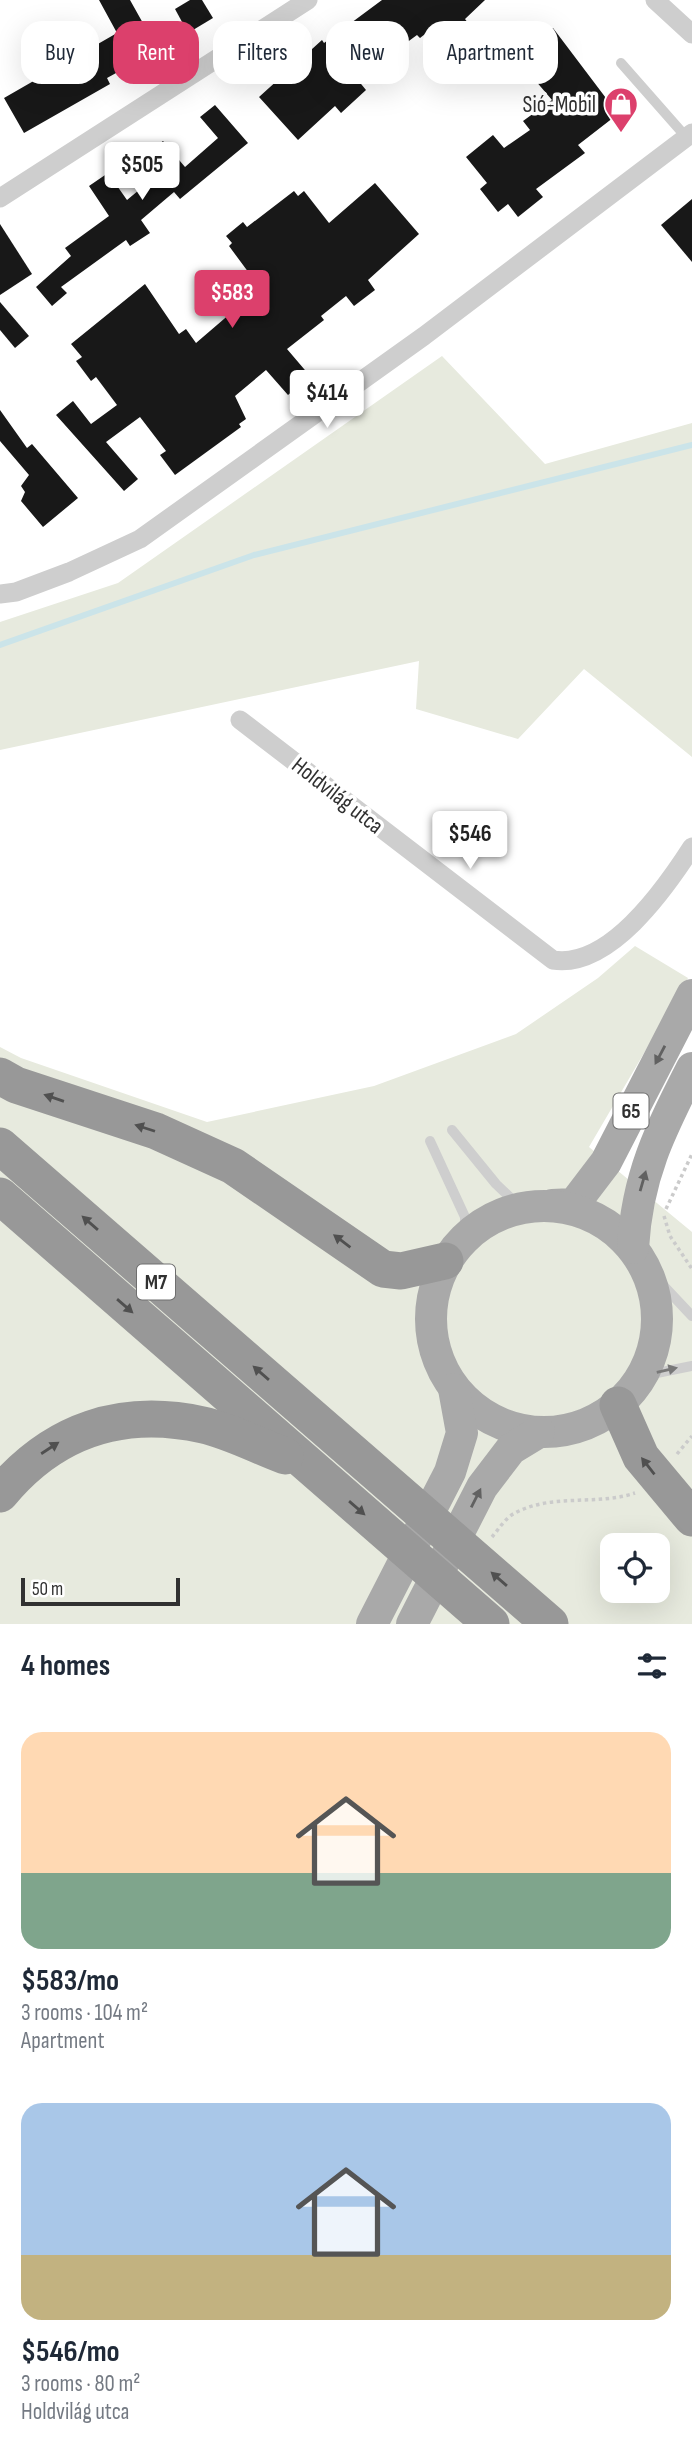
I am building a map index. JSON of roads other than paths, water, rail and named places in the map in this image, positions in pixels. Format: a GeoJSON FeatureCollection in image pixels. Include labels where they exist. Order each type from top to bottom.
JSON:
{"type":"FeatureCollection","features":[{"type":"Feature","properties":{"kind":"highway"},"geometry":{"type":"LineString","coordinates":[[0,1076],[27,1088],[156,1131],[233,1166],[383,1269],[401,1271],[455,1249]]}},
{"type":"Feature","properties":{"kind":"highway","name":"M7"},"geometry":{"type":"LineString","coordinates":[[0,1146],[550,1624]]}},
{"type":"Feature","properties":{"kind":"highway","name":"M7"},"geometry":{"type":"LineString","coordinates":[[0,1196],[491,1624]]}},
{"type":"Feature","properties":{"kind":"highway"},"geometry":{"type":"LineString","coordinates":[[618,1405],[641,1457],[692,1518]]}},
{"type":"Feature","properties":{"kind":"highway"},"geometry":{"type":"LineString","coordinates":[[0,1494],[20,1469],[50,1447],[78,1432],[140,1419],[173,1420],[207,1426],[305,1463]]}},
{"type":"Feature","properties":{"kind":"main road","name":"65"},"geometry":{"type":"LineString","coordinates":[[372,1624],[450,1472],[462,1433],[454,1389],[438,1359],[430,1326],[433,1293],[455,1249],[490,1218],[520,1207],[574,1204],[606,1162],[692,995]]}},
{"type":"Feature","properties":{"kind":"main road","name":"65"},"geometry":{"type":"LineString","coordinates":[[454,1389],[483,1415],[501,1424],[539,1432],[568,1430],[585,1424],[618,1405],[642,1376],[656,1340],[656,1302],[639,1257],[635,1209],[654,1140],[692,1068]]}},
{"type":"Feature","properties":{"kind":"main road","name":"65"},"geometry":{"type":"LineString","coordinates":[[552,1205],[592,1216],[610,1226],[639,1257]]}},
{"type":"Feature","properties":{"kind":"main road","name":"65"},"geometry":{"type":"LineString","coordinates":[[412,1624],[482,1487],[510,1449],[539,1432]]}},
{"type":"Feature","properties":{"kind":"street"},"geometry":{"type":"LineString","coordinates":[[0,198],[308,0]]}},
{"type":"Feature","properties":{"kind":"street"},"geometry":{"type":"LineString","coordinates":[[655,0],[692,34]]}},
{"type":"Feature","properties":{"kind":"street"},"geometry":{"type":"LineString","coordinates":[[0,594],[16,592],[69,572],[140,539],[424,336],[690,135]]}},
{"type":"Feature","properties":{"kind":"street","name":"Holdvilág utca"},"geometry":{"type":"LineString","coordinates":[[240,720],[552,960],[570,963],[586,957],[638,919],[666,888],[692,847]]}},
{"type":"Feature","properties":{"kind":"lane"},"geometry":{"type":"LineString","coordinates":[[621,64],[690,135]]}},
{"type":"Feature","properties":{"kind":"lane"},"geometry":{"type":"LineString","coordinates":[[453,1130],[496,1184],[520,1207]]}},
{"type":"Feature","properties":{"kind":"lane"},"geometry":{"type":"LineString","coordinates":[[430,1141],[465,1217],[455,1249]]}},
{"type":"Feature","properties":{"kind":"lane"},"geometry":{"type":"LineString","coordinates":[[639,1257],[692,1316]]}},
{"type":"Feature","properties":{"kind":"lane"},"geometry":{"type":"LineString","coordinates":[[642,1376],[692,1366]]}},
{"type":"Feature","properties":{"kind":"waterway"},"geometry":{"type":"LineString","coordinates":[[0,645],[254,555],[692,445]]}},
{"type":"Feature","properties":{"kind":"place","name":"Sió-Mobil"},"geometry":{"type":"Point","coordinates":[621,134]}}]}
